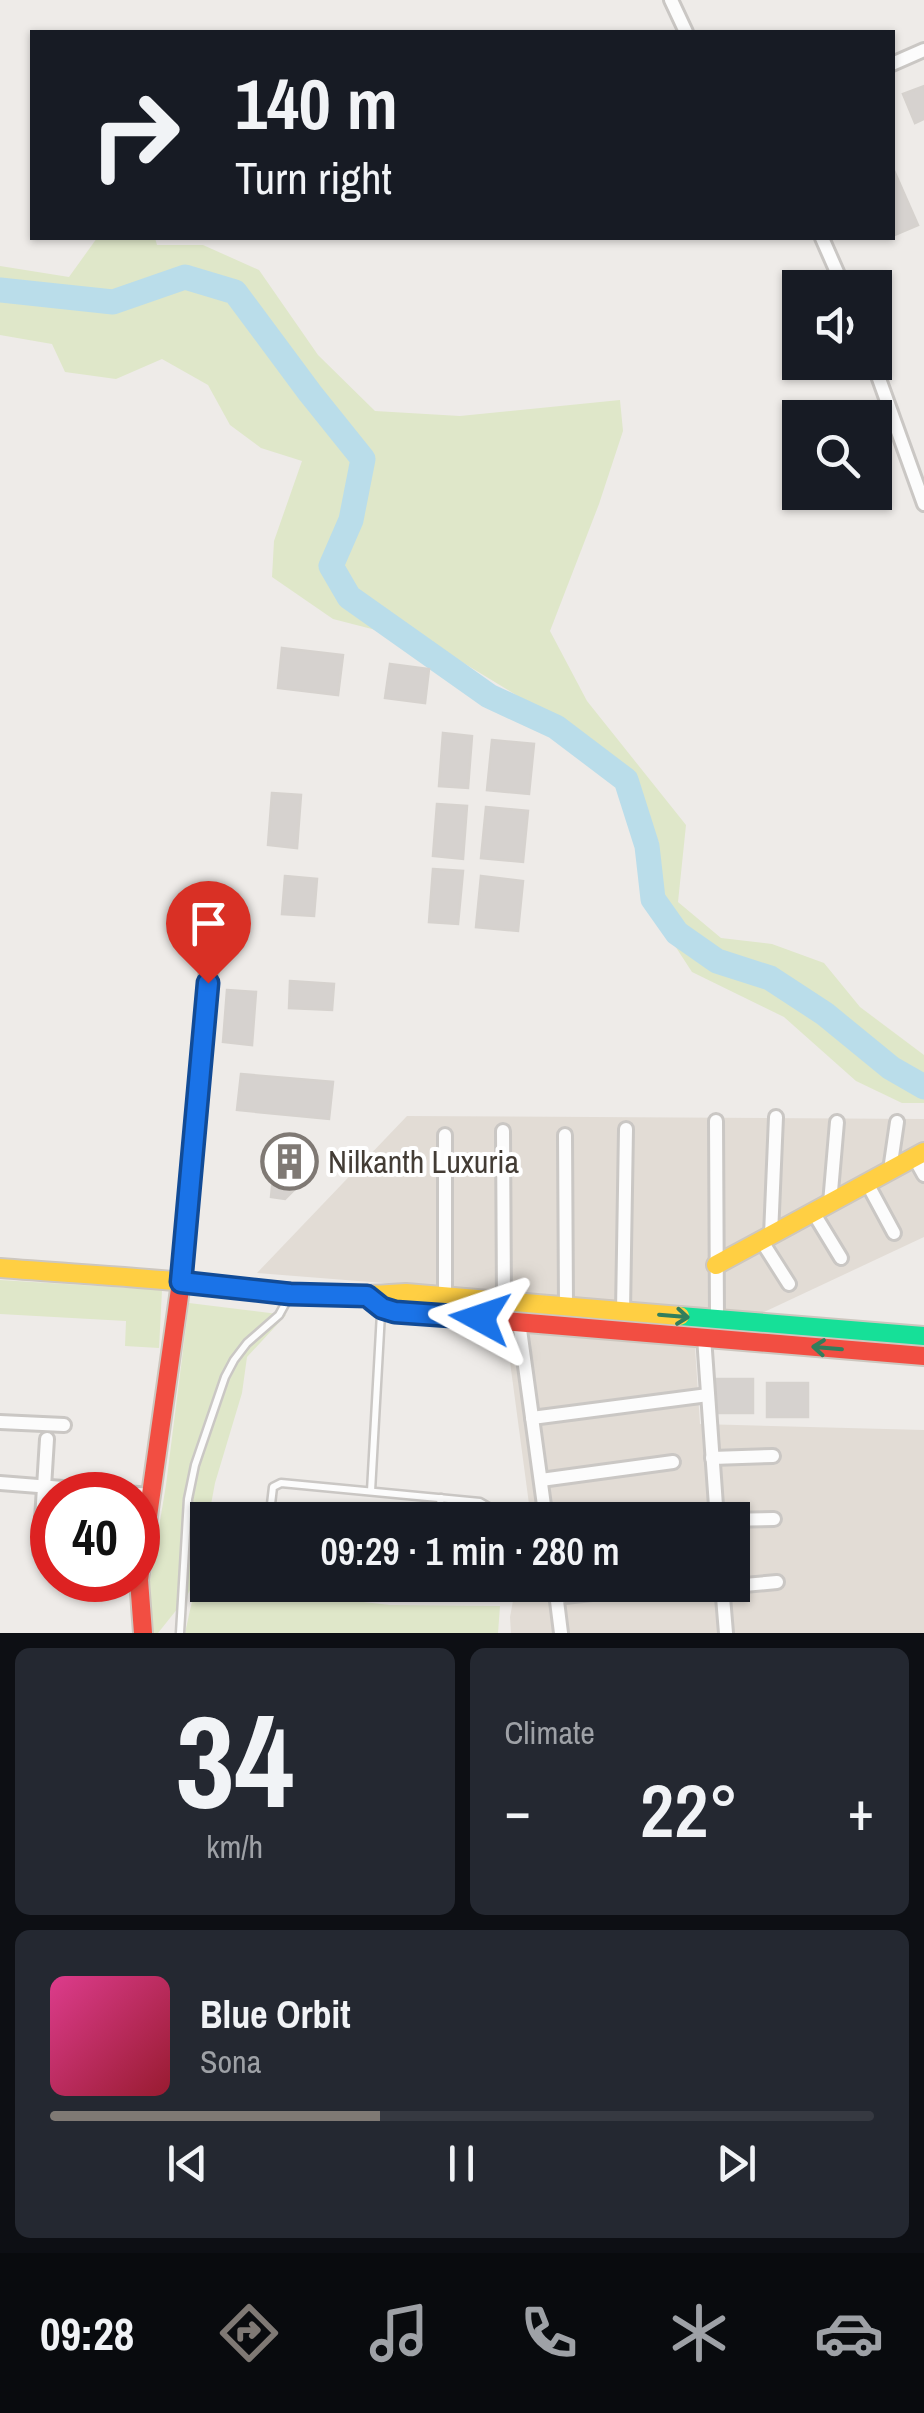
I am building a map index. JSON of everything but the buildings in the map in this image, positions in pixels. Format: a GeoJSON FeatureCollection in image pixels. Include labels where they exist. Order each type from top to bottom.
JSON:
{"type":"FeatureCollection","features":[{"type":"Feature","properties":{"kind":"street"},"geometry":{"type":"LineString","coordinates":[[671,0],[685,30]]}},
{"type":"Feature","properties":{"kind":"street"},"geometry":{"type":"LineString","coordinates":[[895,63],[924,50]]}},
{"type":"Feature","properties":{"kind":"street"},"geometry":{"type":"LineString","coordinates":[[823,240],[836,270]]}},
{"type":"Feature","properties":{"kind":"street"},"geometry":{"type":"LineString","coordinates":[[879,380],[924,504]]}},
{"type":"Feature","properties":{"kind":"street"},"geometry":{"type":"LineString","coordinates":[[154,1472],[181,1282],[211,946]]}},
{"type":"Feature","properties":{"kind":"street"},"geometry":{"type":"LineString","coordinates":[[776,1117],[766,1238],[790,1284]]}},
{"type":"Feature","properties":{"kind":"street"},"geometry":{"type":"LineString","coordinates":[[716,1121],[716,1319]]}},
{"type":"Feature","properties":{"kind":"street"},"geometry":{"type":"LineString","coordinates":[[837,1122],[821,1208],[841,1258]]}},
{"type":"Feature","properties":{"kind":"street"},"geometry":{"type":"LineString","coordinates":[[890,1170],[897,1122]]}},
{"type":"Feature","properties":{"kind":"street"},"geometry":{"type":"LineString","coordinates":[[623,1311],[626,1129]]}},
{"type":"Feature","properties":{"kind":"street"},"geometry":{"type":"LineString","coordinates":[[503,1131],[504,1302]]}},
{"type":"Feature","properties":{"kind":"street"},"geometry":{"type":"LineString","coordinates":[[444,1296],[445,1135]]}},
{"type":"Feature","properties":{"kind":"street"},"geometry":{"type":"LineString","coordinates":[[565,1135],[566,1306]]}},
{"type":"Feature","properties":{"kind":"street"},"geometry":{"type":"LineString","coordinates":[[716,1265],[919,1155],[924,1175]]}},
{"type":"Feature","properties":{"kind":"street"},"geometry":{"type":"LineString","coordinates":[[866,1183],[894,1233]]}},
{"type":"Feature","properties":{"kind":"street"},"geometry":{"type":"LineString","coordinates":[[0,1268],[374,1302],[395,1312],[924,1356]]}},
{"type":"Feature","properties":{"kind":"street"},"geometry":{"type":"LineString","coordinates":[[374,1302],[406,1293],[924,1336]]}},
{"type":"Feature","properties":{"kind":"street"},"geometry":{"type":"LineString","coordinates":[[520,1322],[544,1502]]}},
{"type":"Feature","properties":{"kind":"street"},"geometry":{"type":"LineString","coordinates":[[704,1337],[716,1502]]}},
{"type":"Feature","properties":{"kind":"street"},"geometry":{"type":"LineString","coordinates":[[532,1418],[708,1395]]}},
{"type":"Feature","properties":{"kind":"street"},"geometry":{"type":"LineString","coordinates":[[0,1422],[64,1426]]}},
{"type":"Feature","properties":{"kind":"street"},"geometry":{"type":"LineString","coordinates":[[45,1472],[48,1439]]}},
{"type":"Feature","properties":{"kind":"street"},"geometry":{"type":"LineString","coordinates":[[712,1458],[773,1456]]}},
{"type":"Feature","properties":{"kind":"street"},"geometry":{"type":"LineString","coordinates":[[541,1480],[673,1462]]}},
{"type":"Feature","properties":{"kind":"street"},"geometry":{"type":"LineString","coordinates":[[0,1483],[30,1486]]}},
{"type":"Feature","properties":{"kind":"street"},"geometry":{"type":"LineString","coordinates":[[750,1519],[774,1519]]}},
{"type":"Feature","properties":{"kind":"street"},"geometry":{"type":"LineString","coordinates":[[750,1584],[777,1582]]}},
{"type":"Feature","properties":{"kind":"street"},"geometry":{"type":"LineString","coordinates":[[140,1602],[142,1633]]}},
{"type":"Feature","properties":{"kind":"street"},"geometry":{"type":"LineString","coordinates":[[557,1602],[561,1633]]}},
{"type":"Feature","properties":{"kind":"street"},"geometry":{"type":"LineString","coordinates":[[723,1602],[726,1633]]}},
{"type":"Feature","properties":{"kind":"lane"},"geometry":{"type":"LineString","coordinates":[[180,1633],[188,1499],[195,1465],[234,1360],[247,1343],[280,1315],[290,1294]]}},
{"type":"Feature","properties":{"kind":"lane"},"geometry":{"type":"LineString","coordinates":[[372,1491],[374,1302]]}},
{"type":"Feature","properties":{"kind":"lane"},"geometry":{"type":"LineString","coordinates":[[271,1502],[272,1487],[280,1483],[471,1502]]}},
{"type":"Feature","properties":{"kind":"lane"},"geometry":{"type":"LineString","coordinates":[[440,1502],[441,1498]]}},
{"type":"Feature","properties":{"kind":"shaded area"},"geometry":{"type":"Polygon","coordinates":[[[407,1116],[924,1119],[924,1237],[762,1313],[257,1273],[407,1116]]]}},
{"type":"Feature","properties":{"kind":"shaded area"},"geometry":{"type":"Polygon","coordinates":[[[506,1332],[695,1347],[700,1424],[924,1430],[924,1633],[511,1633],[513,1602],[750,1602],[750,1502],[529,1502],[506,1332]]]}},
{"type":"Feature","properties":{"kind":"green space"},"geometry":{"type":"Polygon","coordinates":[[[96,240],[203,245],[259,270],[318,355],[375,411],[460,416],[620,400],[623,431],[550,631],[587,701],[686,825],[678,902],[721,938],[772,944],[824,963],[860,1007],[924,1055],[924,1103],[902,1103],[856,1081],[784,1017],[692,972],[651,909],[659,843],[632,777],[592,745],[434,645],[333,619],[272,577],[274,541],[302,461],[261,448],[230,425],[208,385],[162,359],[116,379],[65,372],[52,344],[0,335],[0,266],[69,277],[96,240]]]}},
{"type":"Feature","properties":{"kind":"green space"},"geometry":{"type":"Polygon","coordinates":[[[0,1280],[162,1290],[159,1348],[125,1346],[126,1321],[0,1314],[0,1280]]]}},
{"type":"Feature","properties":{"kind":"green space"},"geometry":{"type":"Polygon","coordinates":[[[189,1303],[286,1315],[247,1357],[242,1393],[211,1502],[190,1502],[190,1590],[158,1633],[152,1633],[151,1602],[160,1602],[160,1521],[189,1303]]]}},
{"type":"Feature","properties":{"kind":"green space"},"geometry":{"type":"Polygon","coordinates":[[[192,1602],[500,1606],[498,1633],[185,1633],[192,1602]]]}},
{"type":"Feature","properties":{"kind":"waterway"},"geometry":{"type":"LineString","coordinates":[[0,290],[113,302],[185,277],[235,292],[363,459],[351,520],[331,566],[349,597],[489,696],[556,727],[626,780],[647,846],[653,899],[677,933],[717,961],[770,978],[825,1014],[891,1068],[924,1087]]}},
{"type":"Feature","properties":{"kind":"traffic: fast"},"geometry":{"type":"LineString","coordinates":[[680,1316],[924,1336]]}},
{"type":"Feature","properties":{"kind":"traffic: slow"},"geometry":{"type":"LineString","coordinates":[[199,1080],[211,946]]}},
{"type":"Feature","properties":{"kind":"traffic: slow"},"geometry":{"type":"LineString","coordinates":[[716,1265],[924,1152]]}},
{"type":"Feature","properties":{"kind":"traffic: slow"},"geometry":{"type":"LineString","coordinates":[[0,1268],[295,1293],[406,1293],[680,1316]]}},
{"type":"Feature","properties":{"kind":"traffic: jam"},"geometry":{"type":"LineString","coordinates":[[143,1633],[139,1580],[181,1282],[199,1080]]}},
{"type":"Feature","properties":{"kind":"traffic: jam"},"geometry":{"type":"LineString","coordinates":[[367,1296],[395,1312],[924,1356]]}},
{"type":"Feature","properties":{"kind":"place","name":"Nilkanth Luxuria"},"geometry":{"type":"Point","coordinates":[289,1162]}},
{"type":"Feature","properties":{"kind":"route"},"geometry":{"type":"LineString","coordinates":[[208,983],[181,1282],[290,1294],[367,1296],[395,1312],[480,1318]]}}]}
